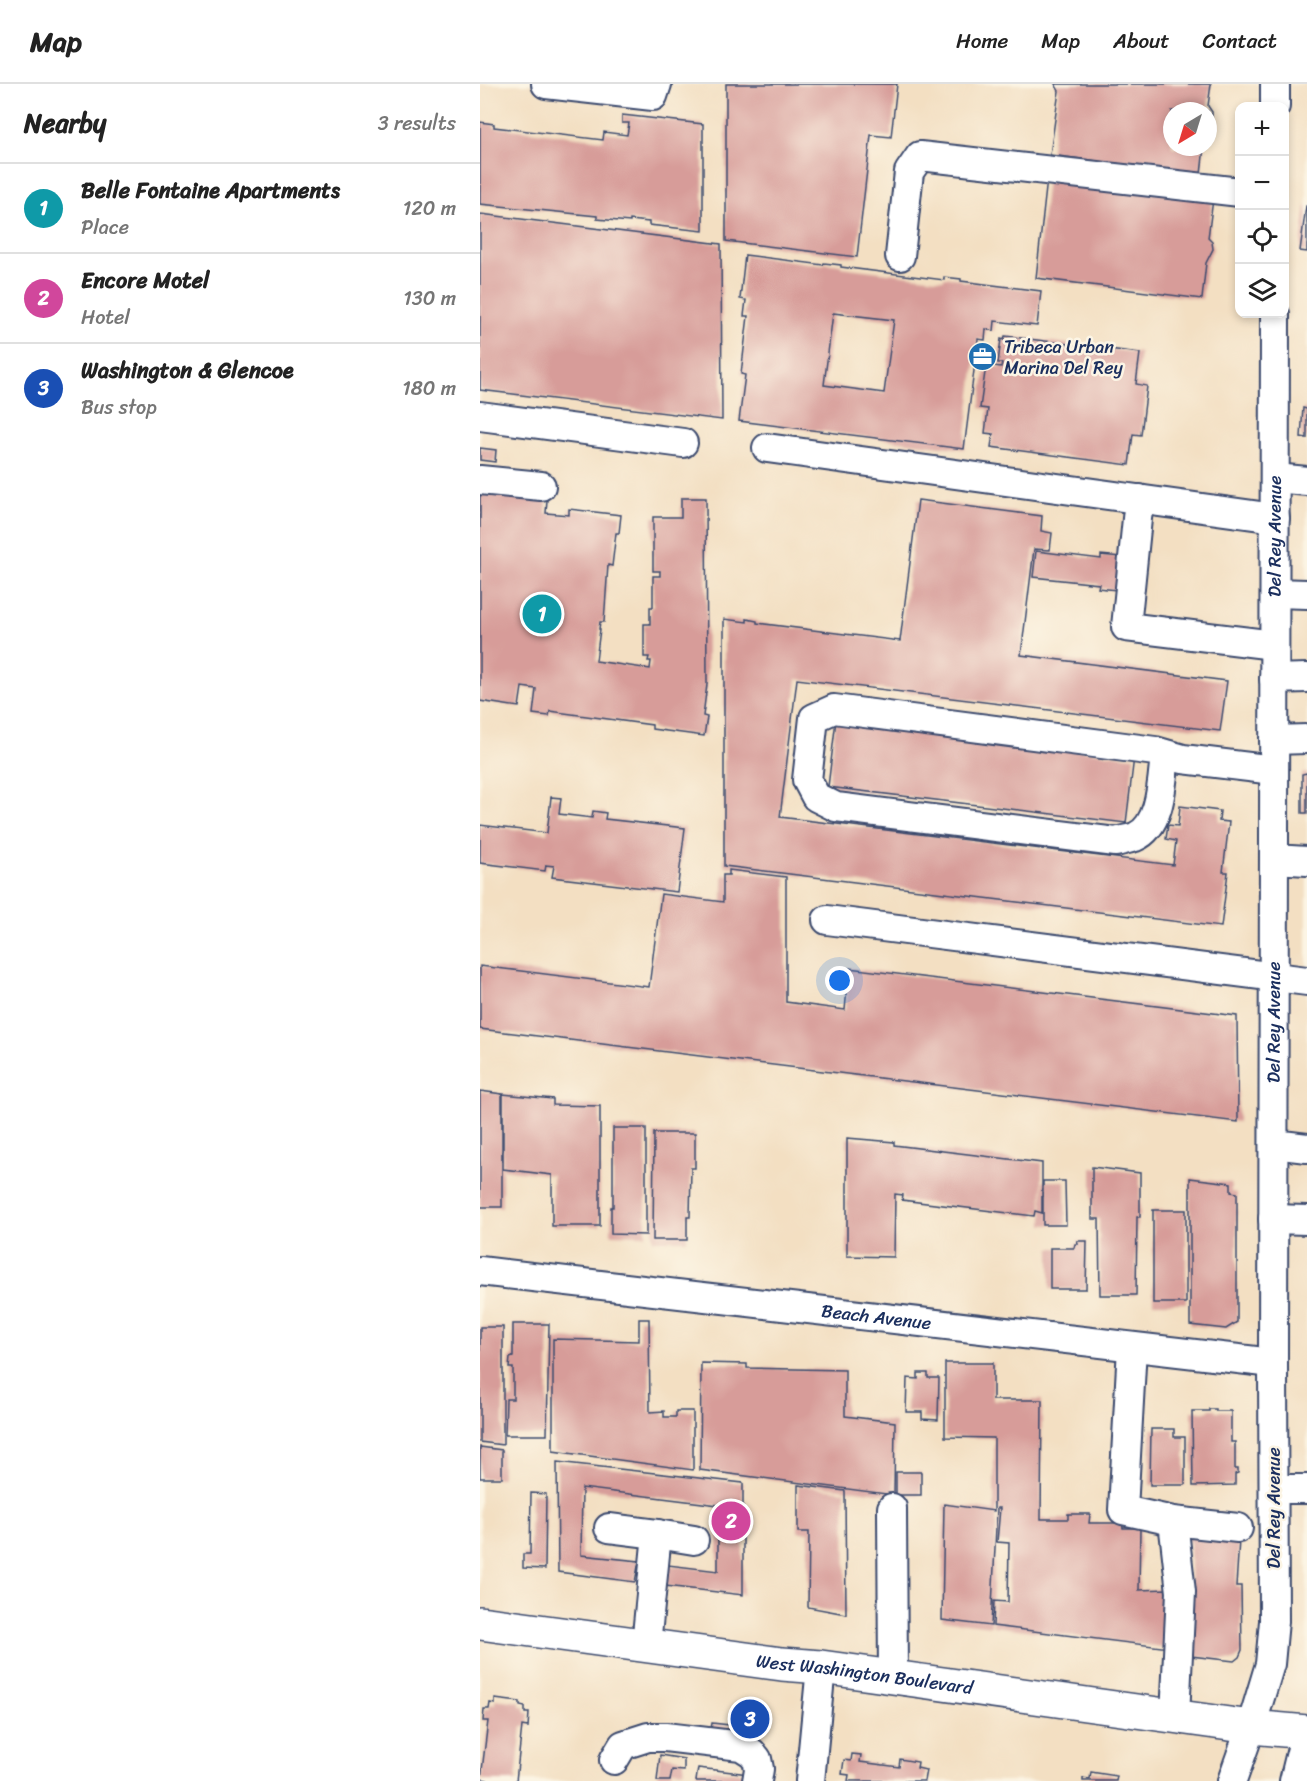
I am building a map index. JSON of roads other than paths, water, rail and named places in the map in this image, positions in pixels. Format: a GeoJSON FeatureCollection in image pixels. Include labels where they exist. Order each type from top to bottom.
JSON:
{"type":"FeatureCollection","features":[{"type":"Feature","properties":{"kind":"main road","name":"West Washington Boulevard"},"geometry":{"type":"LineString","coordinates":[[480,1623],[821,1667],[1251,1727],[1307,1732]]}},
{"type":"Feature","properties":{"kind":"street"},"geometry":{"type":"LineString","coordinates":[[546,84],[653,96],[657,84]]}},
{"type":"Feature","properties":{"kind":"street"},"geometry":{"type":"LineString","coordinates":[[1275,84],[1275,102]]}},
{"type":"Feature","properties":{"kind":"street"},"geometry":{"type":"LineString","coordinates":[[900,256],[909,172],[920,156],[1235,192]]}},
{"type":"Feature","properties":{"kind":"street","name":"Del Rey Avenue"},"geometry":{"type":"LineString","coordinates":[[1232,1781],[1270,1664],[1274,1621],[1275,318]]}},
{"type":"Feature","properties":{"kind":"street"},"geometry":{"type":"LineString","coordinates":[[480,416],[683,443]]}},
{"type":"Feature","properties":{"kind":"street"},"geometry":{"type":"LineString","coordinates":[[766,448],[1275,518]]}},
{"type":"Feature","properties":{"kind":"street"},"geometry":{"type":"LineString","coordinates":[[1275,478],[1307,481]]}},
{"type":"Feature","properties":{"kind":"street"},"geometry":{"type":"LineString","coordinates":[[480,480],[541,486]]}},
{"type":"Feature","properties":{"kind":"street"},"geometry":{"type":"LineString","coordinates":[[1139,499],[1126,627],[1274,645]]}},
{"type":"Feature","properties":{"kind":"street"},"geometry":{"type":"LineString","coordinates":[[1275,593],[1307,594]]}},
{"type":"Feature","properties":{"kind":"street"},"geometry":{"type":"LineString","coordinates":[[1274,679],[1307,678]]}},
{"type":"Feature","properties":{"kind":"street"},"geometry":{"type":"LineString","coordinates":[[1166,754],[1157,808],[1151,824],[1137,837],[1116,842],[836,807],[816,797],[807,780],[814,718],[834,709],[1155,751],[1166,754],[1183,759],[1274,771]]}},
{"type":"Feature","properties":{"kind":"street"},"geometry":{"type":"LineString","coordinates":[[1274,740],[1307,739]]}},
{"type":"Feature","properties":{"kind":"street"},"geometry":{"type":"LineString","coordinates":[[1274,859],[1307,861]]}},
{"type":"Feature","properties":{"kind":"street"},"geometry":{"type":"LineString","coordinates":[[827,920],[1307,981]]}},
{"type":"Feature","properties":{"kind":"street"},"geometry":{"type":"LineString","coordinates":[[1274,1144],[1307,1148]]}},
{"type":"Feature","properties":{"kind":"street"},"geometry":{"type":"LineString","coordinates":[[1274,1220],[1307,1220]]}},
{"type":"Feature","properties":{"kind":"street","name":"Beach Avenue"},"geometry":{"type":"LineString","coordinates":[[480,1271],[1273,1363]]}},
{"type":"Feature","properties":{"kind":"street"},"geometry":{"type":"LineString","coordinates":[[1132,1347],[1124,1510],[1173,1521],[1238,1528]]}},
{"type":"Feature","properties":{"kind":"street"},"geometry":{"type":"LineString","coordinates":[[1274,1490],[1307,1489]]}},
{"type":"Feature","properties":{"kind":"street"},"geometry":{"type":"LineString","coordinates":[[892,1508],[893,1677]]}},
{"type":"Feature","properties":{"kind":"street"},"geometry":{"type":"LineString","coordinates":[[1173,1521],[1181,1592],[1175,1716]]}},
{"type":"Feature","properties":{"kind":"street"},"geometry":{"type":"LineString","coordinates":[[609,1528],[694,1540]]}},
{"type":"Feature","properties":{"kind":"street"},"geometry":{"type":"LineString","coordinates":[[646,1645],[657,1534]]}},
{"type":"Feature","properties":{"kind":"street"},"geometry":{"type":"LineString","coordinates":[[810,1781],[821,1667]]}},
{"type":"Feature","properties":{"kind":"street"},"geometry":{"type":"LineString","coordinates":[[1294,1781],[1307,1732]]}},
{"type":"Feature","properties":{"kind":"street"},"geometry":{"type":"LineString","coordinates":[[614,1760],[623,1745],[648,1737],[715,1742],[741,1746],[752,1753],[757,1759],[759,1769],[757,1781]]}},
{"type":"Feature","properties":{"kind":"place","name":"Tribeca Urban Marina Del Rey"},"geometry":{"type":"Point","coordinates":[983,357]}},
{"type":"Feature","properties":{"kind":"place","name":"Belle Fontaine Apartments"},"geometry":{"type":"Point","coordinates":[542,614]}},
{"type":"Feature","properties":{"kind":"place","name":"Encore Motel"},"geometry":{"type":"Point","coordinates":[731,1521]}},
{"type":"Feature","properties":{"kind":"place","name":"Washington & Glencoe"},"geometry":{"type":"Point","coordinates":[750,1719]}}]}
